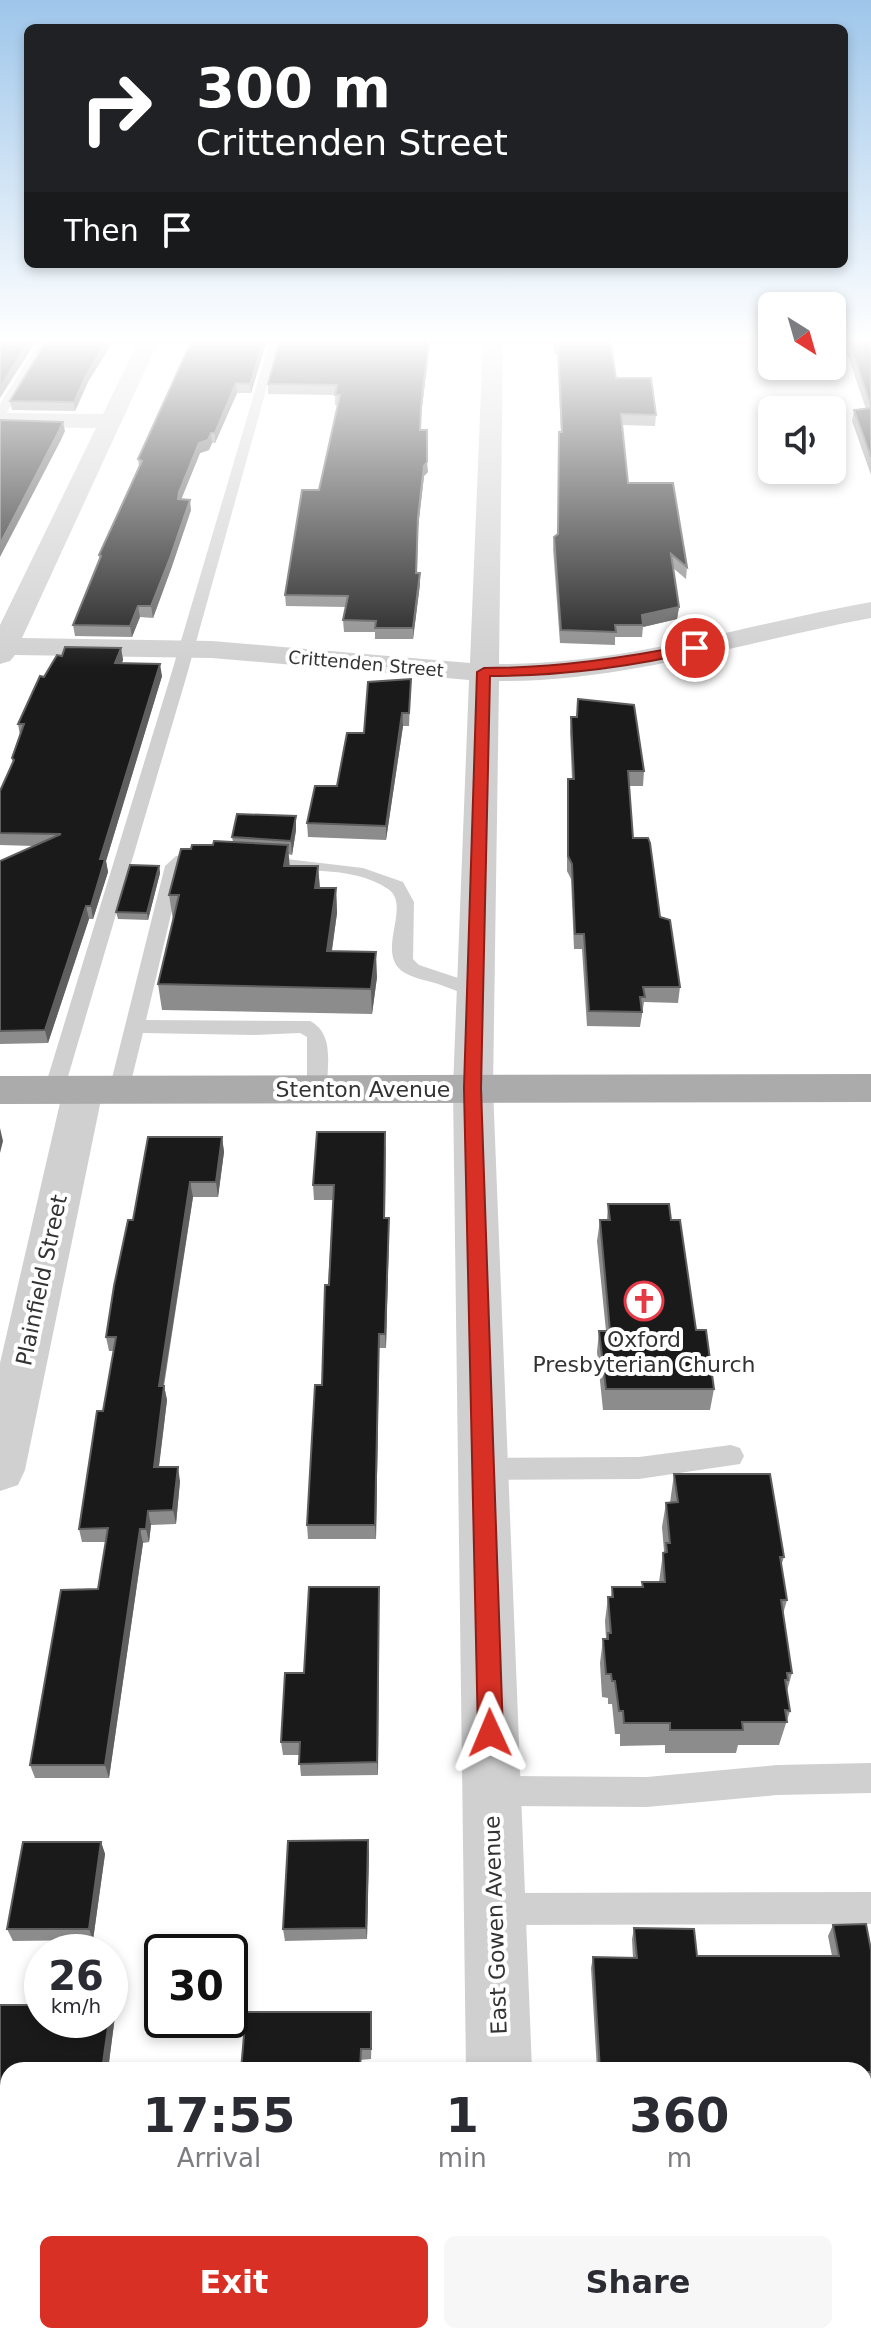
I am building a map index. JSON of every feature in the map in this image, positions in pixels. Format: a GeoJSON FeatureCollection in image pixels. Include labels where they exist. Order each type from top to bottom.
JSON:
{"type":"FeatureCollection","features":[{"type":"Feature","properties":{"kind":"main road","name":"Stenton Avenue"},"geometry":{"type":"LineString","coordinates":[[0,1090],[871,1088]]}},
{"type":"Feature","properties":{"kind":"street"},"geometry":{"type":"LineString","coordinates":[[1,649],[96,449]]}},
{"type":"Feature","properties":{"kind":"street","name":"East Gowen Avenue"},"geometry":{"type":"LineString","coordinates":[[490,449],[473,1088],[499,2062]]}},
{"type":"Feature","properties":{"kind":"street","name":"Crittenden Street"},"geometry":{"type":"LineString","coordinates":[[1,649],[185,649],[418,670],[560,671],[674,653],[787,625],[871,610]]}},
{"type":"Feature","properties":{"kind":"street","name":"Plainfield Street"},"geometry":{"type":"LineString","coordinates":[[0,1470],[86,1090]]}},
{"type":"Feature","properties":{"kind":"lane"},"geometry":{"type":"LineString","coordinates":[[86,1090],[185,649],[243,449]]}},
{"type":"Feature","properties":{"kind":"lane"},"geometry":{"type":"LineString","coordinates":[[86,1090],[133,1026],[174,866],[193,858],[220,859]]}},
{"type":"Feature","properties":{"kind":"lane"},"geometry":{"type":"LineString","coordinates":[[246,860],[348,870],[400,888],[404,897],[401,953],[404,961],[412,969],[475,990]]}},
{"type":"Feature","properties":{"kind":"lane"},"geometry":{"type":"LineString","coordinates":[[133,1026],[254,1029],[303,1026],[317,1037],[317,1089]]}},
{"type":"Feature","properties":{"kind":"lane"},"geometry":{"type":"LineString","coordinates":[[484,1469],[639,1468],[731,1456]]}},
{"type":"Feature","properties":{"kind":"lane"},"geometry":{"type":"LineString","coordinates":[[492,1791],[647,1792],[777,1780],[871,1778]]}},
{"type":"Feature","properties":{"kind":"lane"},"geometry":{"type":"LineString","coordinates":[[494,1909],[871,1908]]}},
{"type":"Feature","properties":{"kind":"building"},"geometry":{"type":"Polygon","coordinates":[[[0,449],[49,449],[0,544],[0,449]]]}},
{"type":"Feature","properties":{"kind":"building"},"geometry":{"type":"Polygon","coordinates":[[[142,449],[196,449],[179,492],[178,499],[190,500],[170,558],[151,606],[138,606],[130,626],[73,625],[99,555],[142,461],[138,459],[142,449]]]}},
{"type":"Feature","properties":{"kind":"building"},"geometry":{"type":"Polygon","coordinates":[[[328,449],[427,449],[418,517],[416,573],[420,573],[413,628],[375,628],[376,621],[343,620],[348,596],[285,595],[302,490],[319,490],[328,449]]]}},
{"type":"Feature","properties":{"kind":"building"},"geometry":{"type":"Polygon","coordinates":[[[559,449],[625,449],[628,483],[673,483],[687,567],[671,554],[679,607],[642,615],[643,625],[615,625],[616,632],[561,630],[554,537],[558,534],[559,449]]]}},
{"type":"Feature","properties":{"kind":"building"},"geometry":{"type":"Polygon","coordinates":[[[65,647],[121,648],[115,663],[160,664],[100,859],[105,859],[91,906],[86,906],[45,1030],[0,1031],[0,861],[61,834],[0,833],[0,791],[14,760],[12,758],[24,724],[18,724],[40,676],[44,677],[57,655],[62,656],[65,647]]]}},
{"type":"Feature","properties":{"kind":"building"},"geometry":{"type":"Polygon","coordinates":[[[411,679],[409,713],[402,713],[386,826],[307,823],[315,786],[337,786],[347,733],[364,733],[368,682],[411,679]]]}},
{"type":"Feature","properties":{"kind":"building"},"geometry":{"type":"Polygon","coordinates":[[[578,699],[634,705],[644,771],[628,771],[633,838],[648,838],[650,843],[660,917],[670,920],[680,987],[643,987],[645,997],[640,997],[642,1012],[589,1011],[584,934],[575,934],[572,864],[568,856],[568,779],[574,779],[571,717],[577,717],[578,699]]]}},
{"type":"Feature","properties":{"kind":"building"},"geometry":{"type":"Polygon","coordinates":[[[237,814],[296,816],[291,841],[232,837],[237,814]]]}},
{"type":"Feature","properties":{"kind":"building"},"geometry":{"type":"Polygon","coordinates":[[[214,841],[288,845],[284,866],[318,866],[315,888],[336,888],[327,951],[376,952],[371,989],[158,984],[179,895],[169,895],[181,849],[191,849],[192,845],[213,845],[214,841]]]}},
{"type":"Feature","properties":{"kind":"building"},"geometry":{"type":"Polygon","coordinates":[[[130,865],[159,866],[147,913],[116,912],[130,865]]]}},
{"type":"Feature","properties":{"kind":"building"},"geometry":{"type":"Polygon","coordinates":[[[317,1132],[385,1132],[384,1218],[389,1218],[385,1334],[379,1334],[375,1525],[307,1525],[315,1385],[322,1385],[325,1285],[329,1285],[334,1185],[313,1185],[317,1132]]]}},
{"type":"Feature","properties":{"kind":"building"},"geometry":{"type":"Polygon","coordinates":[[[148,1137],[222,1137],[216,1182],[190,1182],[159,1386],[164,1386],[154,1467],[178,1467],[173,1510],[148,1511],[146,1529],[140,1529],[105,1765],[30,1765],[61,1590],[98,1589],[108,1528],[79,1529],[97,1411],[103,1411],[116,1337],[106,1337],[114,1286],[128,1220],[133,1220],[148,1137]]]}},
{"type":"Feature","properties":{"kind":"building","name":"Oxford Presbyterian Church"},"geometry":{"type":"Polygon","coordinates":[[[608,1204],[669,1204],[671,1220],[680,1220],[696,1330],[706,1330],[714,1389],[606,1389],[599,1331],[610,1331],[600,1220],[610,1220],[608,1204]]]}},
{"type":"Feature","properties":{"kind":"building"},"geometry":{"type":"Polygon","coordinates":[[[674,1474],[770,1474],[784,1557],[780,1557],[787,1600],[781,1600],[792,1673],[787,1673],[788,1680],[785,1680],[790,1711],[785,1710],[787,1722],[742,1722],[743,1730],[670,1730],[670,1723],[624,1723],[615,1681],[612,1681],[611,1674],[606,1674],[603,1639],[608,1639],[608,1633],[611,1633],[608,1597],[613,1597],[612,1587],[643,1587],[642,1582],[665,1582],[663,1553],[667,1552],[666,1543],[670,1543],[666,1503],[678,1502],[674,1474]]]}},
{"type":"Feature","properties":{"kind":"building"},"geometry":{"type":"Polygon","coordinates":[[[309,1587],[379,1587],[377,1762],[299,1764],[300,1742],[281,1742],[285,1673],[304,1673],[309,1587]]]}},
{"type":"Feature","properties":{"kind":"building"},"geometry":{"type":"Polygon","coordinates":[[[368,1840],[366,1928],[283,1929],[288,1841],[368,1840]]]}},
{"type":"Feature","properties":{"kind":"building"},"geometry":{"type":"Polygon","coordinates":[[[23,1842],[101,1842],[89,1929],[7,1929],[23,1842]]]}},
{"type":"Feature","properties":{"kind":"building"},"geometry":{"type":"Polygon","coordinates":[[[866,1924],[871,1950],[871,2062],[600,2062],[593,1957],[637,1958],[634,1928],[694,1929],[697,1956],[839,1956],[833,1925],[866,1924]]]}},
{"type":"Feature","properties":{"kind":"building"},"geometry":{"type":"Polygon","coordinates":[[[0,2005],[24,2005],[24,2038],[106,2038],[103,2062],[0,2062],[0,2005]]]}},
{"type":"Feature","properties":{"kind":"building"},"geometry":{"type":"Polygon","coordinates":[[[248,2012],[371,2012],[371,2049],[361,2049],[360,2062],[242,2062],[244,2038],[248,2038],[248,2012]]]}},
{"type":"Feature","properties":{"kind":"place","name":"Oxford Presbyterian Church"},"geometry":{"type":"Point","coordinates":[644,1301]}},
{"type":"Feature","properties":{"kind":"route"},"geometry":{"type":"LineString","coordinates":[[490,1733],[473,1088],[484,672],[560,671],[651,658],[695,648]]}}]}
